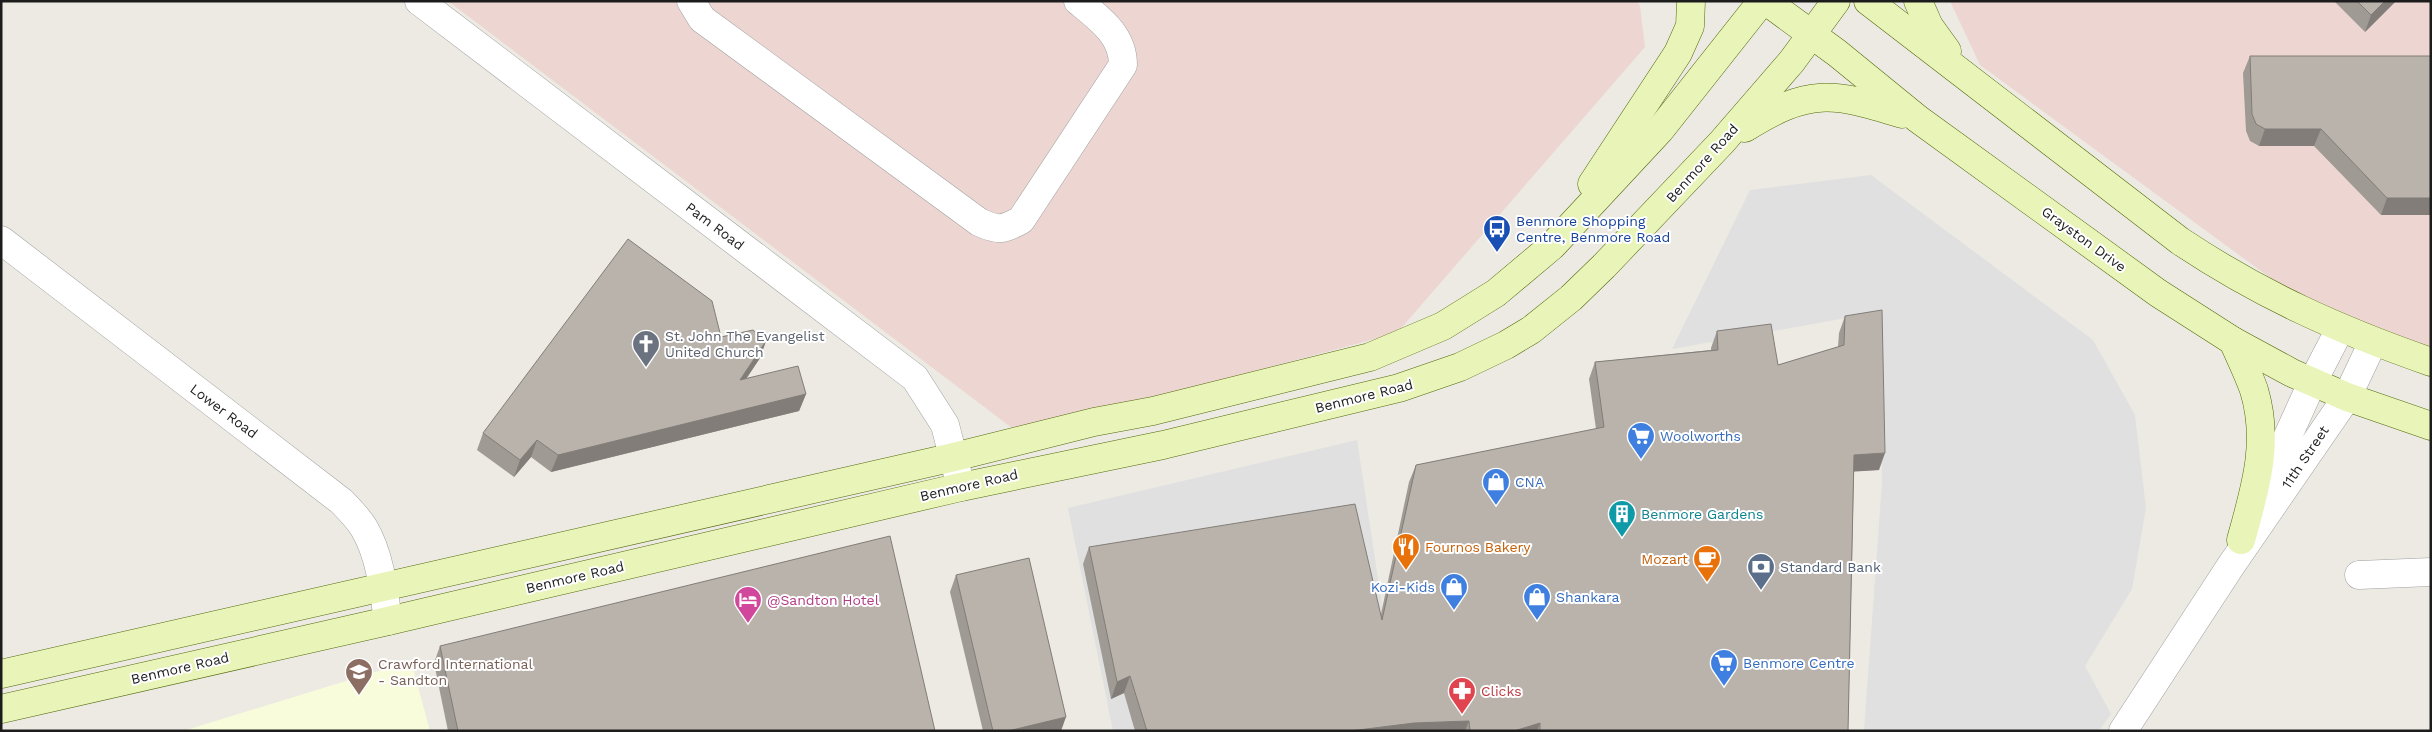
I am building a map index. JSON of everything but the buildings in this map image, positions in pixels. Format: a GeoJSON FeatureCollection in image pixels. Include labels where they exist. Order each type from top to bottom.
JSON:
{"type":"FeatureCollection","features":[{"type":"Feature","properties":{"kind":"street","name":"Pam Road"},"geometry":{"type":"LineString","coordinates":[[419,1],[914,378],[945,425],[961,486]]}},
{"type":"Feature","properties":{"kind":"street"},"geometry":{"type":"LineString","coordinates":[[690,1],[702,19],[979,222],[994,229],[1007,228],[1021,220],[1123,65],[1123,50],[1114,36],[1100,20],[1078,1]]}},
{"type":"Feature","properties":{"kind":"street"},"geometry":{"type":"LineString","coordinates":[[1552,246],[1678,53],[1690,26],[1690,1]]}},
{"type":"Feature","properties":{"kind":"street"},"geometry":{"type":"LineString","coordinates":[[1,674],[954,456],[1094,422],[1163,408],[1355,361],[1393,349],[1443,326],[1474,308],[1523,272],[1552,246],[1660,130],[1764,1]]}},
{"type":"Feature","properties":{"kind":"street","name":"Grayston Drive"},"geometry":{"type":"LineString","coordinates":[[1764,1],[1811,34],[1918,119],[2158,293],[2233,340],[2312,383],[2431,426]]}},
{"type":"Feature","properties":{"kind":"street","name":"Benmore Road"},"geometry":{"type":"LineString","coordinates":[[1,709],[388,621],[961,486],[1163,445],[1371,395],[1431,378],[1482,358],[1531,330],[1571,298],[1623,247],[1722,142],[1792,61],[1836,1]]}},
{"type":"Feature","properties":{"kind":"street"},"geometry":{"type":"LineString","coordinates":[[1868,1],[1966,74],[2180,241],[2258,289],[2340,329],[2431,362]]}},
{"type":"Feature","properties":{"kind":"street"},"geometry":{"type":"LineString","coordinates":[[1918,1],[1934,35],[1966,74]]}},
{"type":"Feature","properties":{"kind":"street"},"geometry":{"type":"LineString","coordinates":[[1722,142],[1775,109],[1792,102],[1812,98],[1856,100],[1918,119]]}},
{"type":"Feature","properties":{"kind":"street","name":"Lower Road"},"geometry":{"type":"LineString","coordinates":[[1,240],[342,500],[364,528],[376,558],[384,587],[388,621]]}},
{"type":"Feature","properties":{"kind":"street","name":"11th Street"},"geometry":{"type":"LineString","coordinates":[[2230,567],[2240,540],[2312,383],[2340,329]]}},
{"type":"Feature","properties":{"kind":"street"},"geometry":{"type":"LineString","coordinates":[[2233,340],[2254,390],[2262,436],[2258,478],[2240,540]]}},
{"type":"Feature","properties":{"kind":"street","name":"11th Street"},"geometry":{"type":"LineString","coordinates":[[2123,731],[2230,567],[2347,397],[2373,342]]}},
{"type":"Feature","properties":{"kind":"street"},"geometry":{"type":"LineString","coordinates":[[2359,575],[2431,572]]}},
{"type":"Feature","properties":{"kind":"shaded area"},"geometry":{"type":"Polygon","coordinates":[[[448,1],[1637,1],[1640,6],[1645,47],[1397,333],[1020,434],[448,1]]]}},
{"type":"Feature","properties":{"kind":"shaded area"},"geometry":{"type":"Polygon","coordinates":[[[1950,1],[2431,1],[2431,360],[2370,351],[1980,65],[1950,1]]]}},
{"type":"Feature","properties":{"kind":"shaded area"},"geometry":{"type":"Polygon","coordinates":[[[1871,175],[2093,340],[2135,415],[2146,508],[2132,589],[2085,666],[2111,714],[2099,731],[1864,731],[1882,482],[1880,312],[1672,349],[1750,190],[1871,175]]]}},
{"type":"Feature","properties":{"kind":"shaded area"},"geometry":{"type":"Polygon","coordinates":[[[1357,440],[1401,731],[1113,731],[1068,508],[1357,440]]]}},
{"type":"Feature","properties":{"kind":"shaded area","name":"Crawford International - Sandton"},"geometry":{"type":"Polygon","coordinates":[[[411,661],[430,731],[183,731],[411,661]]]}},
{"type":"Feature","properties":{"kind":"place","name":"Benmore Shopping Centre, Benmore Road"},"geometry":{"type":"Point","coordinates":[1497,253]}},
{"type":"Feature","properties":{"kind":"place","name":"St. John The Evangelist United Church"},"geometry":{"type":"Point","coordinates":[646,368]}},
{"type":"Feature","properties":{"kind":"place","name":"Woolworths"},"geometry":{"type":"Point","coordinates":[1641,460]}},
{"type":"Feature","properties":{"kind":"place","name":"CNA"},"geometry":{"type":"Point","coordinates":[1496,506]}},
{"type":"Feature","properties":{"kind":"place","name":"Benmore Gardens"},"geometry":{"type":"Point","coordinates":[1622,538]}},
{"type":"Feature","properties":{"kind":"place","name":"Fournos Bakery"},"geometry":{"type":"Point","coordinates":[1406,571]}},
{"type":"Feature","properties":{"kind":"place","name":"Mozart"},"geometry":{"type":"Point","coordinates":[1707,583]}},
{"type":"Feature","properties":{"kind":"place","name":"Standard Bank"},"geometry":{"type":"Point","coordinates":[1761,591]}},
{"type":"Feature","properties":{"kind":"place","name":"Kozi-Kids"},"geometry":{"type":"Point","coordinates":[1454,611]}},
{"type":"Feature","properties":{"kind":"place","name":"Shankara"},"geometry":{"type":"Point","coordinates":[1537,621]}},
{"type":"Feature","properties":{"kind":"place","name":"@Sandton Hotel"},"geometry":{"type":"Point","coordinates":[748,624]}},
{"type":"Feature","properties":{"kind":"place","name":"Benmore Centre"},"geometry":{"type":"Point","coordinates":[1724,687]}},
{"type":"Feature","properties":{"kind":"place","name":"Crawford International - Sandton"},"geometry":{"type":"Point","coordinates":[359,696]}},
{"type":"Feature","properties":{"kind":"place","name":"Clicks"},"geometry":{"type":"Point","coordinates":[1462,715]}}]}
